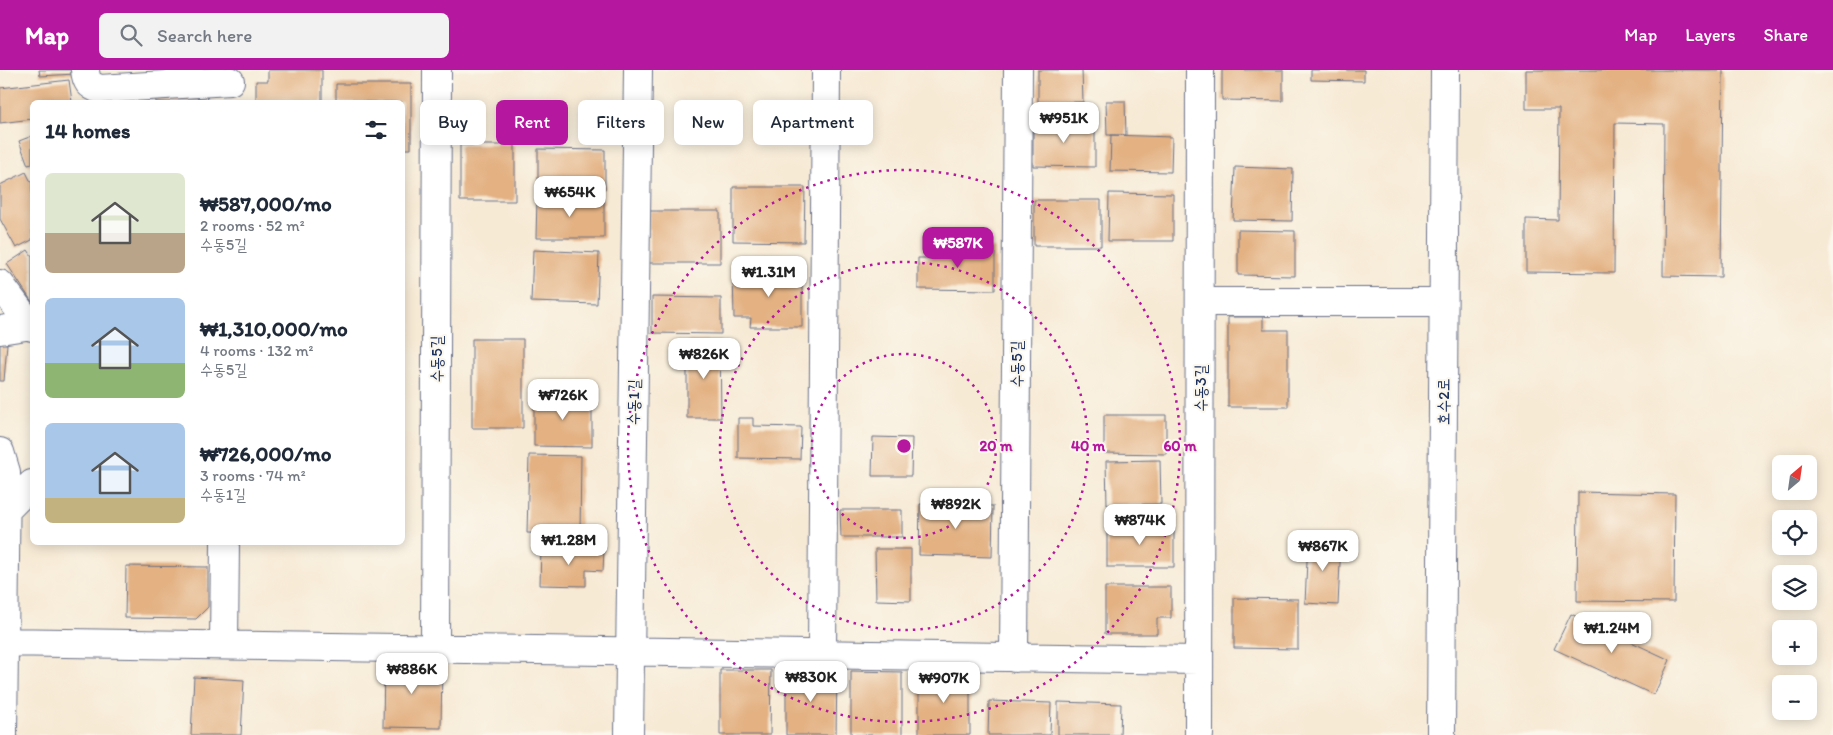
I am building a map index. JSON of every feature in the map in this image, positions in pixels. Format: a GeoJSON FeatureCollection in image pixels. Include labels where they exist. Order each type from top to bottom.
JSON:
{"type":"FeatureCollection","features":[{"type":"Feature","properties":{"kind":"street"},"geometry":{"type":"LineString","coordinates":[[85,70],[86,80],[92,87],[100,89],[230,84]]}},
{"type":"Feature","properties":{"kind":"street","name":"수동5길"},"geometry":{"type":"LineString","coordinates":[[435,649],[436,70]]}},
{"type":"Feature","properties":{"kind":"street","name":"수동1길"},"geometry":{"type":"LineString","coordinates":[[629,735],[638,70]]}},
{"type":"Feature","properties":{"kind":"street"},"geometry":{"type":"LineString","coordinates":[[822,655],[826,70]]}},
{"type":"Feature","properties":{"kind":"street","name":"수동5길"},"geometry":{"type":"LineString","coordinates":[[1014,658],[1018,70]]}},
{"type":"Feature","properties":{"kind":"street","name":"수동3길"},"geometry":{"type":"LineString","coordinates":[[1199,735],[1200,70]]}},
{"type":"Feature","properties":{"kind":"street","name":"호수2로"},"geometry":{"type":"LineString","coordinates":[[1441,735],[1445,70]]}},
{"type":"Feature","properties":{"kind":"street"},"geometry":{"type":"LineString","coordinates":[[0,284],[30,323]]}},
{"type":"Feature","properties":{"kind":"street"},"geometry":{"type":"LineString","coordinates":[[1200,302],[1443,302]]}},
{"type":"Feature","properties":{"kind":"street"},"geometry":{"type":"LineString","coordinates":[[0,330],[30,326]]}},
{"type":"Feature","properties":{"kind":"street"},"geometry":{"type":"LineString","coordinates":[[0,452],[6,472],[2,642],[3,735]]}},
{"type":"Feature","properties":{"kind":"street"},"geometry":{"type":"LineString","coordinates":[[6,510],[30,486]]}},
{"type":"Feature","properties":{"kind":"street"},"geometry":{"type":"LineString","coordinates":[[224,645],[225,545]]}},
{"type":"Feature","properties":{"kind":"street"},"geometry":{"type":"LineString","coordinates":[[2,642],[1199,660]]}},
{"type":"Feature","properties":{"kind":"building"},"geometry":{"type":"Polygon","coordinates":[[[39,70],[75,70],[75,74],[40,76],[39,70]]]}},
{"type":"Feature","properties":{"kind":"building"},"geometry":{"type":"Polygon","coordinates":[[[268,70],[322,70],[322,100],[256,100],[256,81],[268,81],[268,70]]]}},
{"type":"Feature","properties":{"kind":"building"},"geometry":{"type":"Polygon","coordinates":[[[1038,70],[1082,70],[1083,102],[1038,103],[1038,70]]]}},
{"type":"Feature","properties":{"kind":"building"},"geometry":{"type":"Polygon","coordinates":[[[1222,70],[1283,70],[1283,101],[1222,100],[1222,70]]]}},
{"type":"Feature","properties":{"kind":"building"},"geometry":{"type":"Polygon","coordinates":[[[1311,70],[1364,70],[1364,81],[1311,80],[1311,70]]]}},
{"type":"Feature","properties":{"kind":"building"},"geometry":{"type":"Polygon","coordinates":[[[1526,70],[1723,70],[1721,277],[1663,276],[1664,124],[1615,123],[1614,273],[1526,272],[1526,219],[1558,220],[1559,109],[1526,109],[1526,70]]]}},
{"type":"Feature","properties":{"kind":"building"},"geometry":{"type":"Polygon","coordinates":[[[69,80],[72,100],[30,100],[30,119],[0,123],[0,88],[69,80]]]}},
{"type":"Feature","properties":{"kind":"building"},"geometry":{"type":"Polygon","coordinates":[[[336,84],[411,84],[411,149],[405,149],[405,100],[336,100],[336,84]]]}},
{"type":"Feature","properties":{"kind":"building"},"geometry":{"type":"Polygon","coordinates":[[[207,93],[208,100],[156,100],[155,96],[207,93]]]}},
{"type":"Feature","properties":{"kind":"building"},"geometry":{"type":"Polygon","coordinates":[[[1106,101],[1125,101],[1126,135],[1107,135],[1106,101]]]}},
{"type":"Feature","properties":{"kind":"building"},"geometry":{"type":"Polygon","coordinates":[[[1033,121],[1095,122],[1095,167],[1033,166],[1033,121]]]}},
{"type":"Feature","properties":{"kind":"building"},"geometry":{"type":"Polygon","coordinates":[[[1111,135],[1172,137],[1171,172],[1110,171],[1111,135]]]}},
{"type":"Feature","properties":{"kind":"building"},"geometry":{"type":"Polygon","coordinates":[[[30,137],[30,164],[28,165],[19,141],[30,137]]]}},
{"type":"Feature","properties":{"kind":"building"},"geometry":{"type":"Polygon","coordinates":[[[460,145],[515,145],[515,201],[460,201],[460,145]]]}},
{"type":"Feature","properties":{"kind":"building"},"geometry":{"type":"Polygon","coordinates":[[[538,149],[605,150],[605,189],[538,189],[538,149]]]}},
{"type":"Feature","properties":{"kind":"building"},"geometry":{"type":"Polygon","coordinates":[[[1235,167],[1293,169],[1292,221],[1233,220],[1235,167]]]}},
{"type":"Feature","properties":{"kind":"building"},"geometry":{"type":"Polygon","coordinates":[[[26,172],[30,180],[30,241],[16,248],[0,219],[0,185],[26,172]]]}},
{"type":"Feature","properties":{"kind":"building"},"geometry":{"type":"Polygon","coordinates":[[[733,187],[805,187],[804,242],[733,241],[733,187]]]}},
{"type":"Feature","properties":{"kind":"building"},"geometry":{"type":"Polygon","coordinates":[[[1109,193],[1173,194],[1173,241],[1108,241],[1109,193]]]}},
{"type":"Feature","properties":{"kind":"building"},"geometry":{"type":"Polygon","coordinates":[[[537,198],[604,199],[604,238],[536,238],[537,198]]]}},
{"type":"Feature","properties":{"kind":"building"},"geometry":{"type":"Polygon","coordinates":[[[1034,200],[1101,200],[1101,246],[1034,246],[1034,200]]]}},
{"type":"Feature","properties":{"kind":"building"},"geometry":{"type":"Polygon","coordinates":[[[649,211],[720,211],[720,263],[649,263],[649,211]]]}},
{"type":"Feature","properties":{"kind":"building"},"geometry":{"type":"Polygon","coordinates":[[[1238,230],[1295,231],[1295,276],[1238,275],[1238,230]]]}},
{"type":"Feature","properties":{"kind":"building"},"geometry":{"type":"Polygon","coordinates":[[[932,248],[995,248],[995,290],[918,289],[918,258],[932,258],[932,248]]]}},
{"type":"Feature","properties":{"kind":"building"},"geometry":{"type":"Polygon","coordinates":[[[28,250],[30,253],[30,299],[7,264],[28,250]]]}},
{"type":"Feature","properties":{"kind":"building"},"geometry":{"type":"Polygon","coordinates":[[[533,250],[599,253],[597,304],[531,302],[533,250]]]}},
{"type":"Feature","properties":{"kind":"building"},"geometry":{"type":"Polygon","coordinates":[[[802,270],[802,327],[750,327],[751,318],[734,318],[733,271],[802,270]]]}},
{"type":"Feature","properties":{"kind":"building"},"geometry":{"type":"Polygon","coordinates":[[[652,297],[721,298],[721,334],[652,333],[652,297]]]}},
{"type":"Feature","properties":{"kind":"building"},"geometry":{"type":"Polygon","coordinates":[[[1228,317],[1263,317],[1263,330],[1288,330],[1288,407],[1228,407],[1228,317]]]}},
{"type":"Feature","properties":{"kind":"building"},"geometry":{"type":"Polygon","coordinates":[[[472,339],[523,339],[523,428],[472,428],[472,339]]]}},
{"type":"Feature","properties":{"kind":"building"},"geometry":{"type":"Polygon","coordinates":[[[687,341],[720,341],[721,418],[687,418],[687,341]]]}},
{"type":"Feature","properties":{"kind":"building"},"geometry":{"type":"Polygon","coordinates":[[[0,343],[7,344],[4,381],[0,381],[0,343]]]}},
{"type":"Feature","properties":{"kind":"building"},"geometry":{"type":"Polygon","coordinates":[[[534,395],[592,396],[592,447],[534,446],[534,395]]]}},
{"type":"Feature","properties":{"kind":"building"},"geometry":{"type":"Polygon","coordinates":[[[1104,415],[1166,415],[1166,454],[1104,453],[1104,415]]]}},
{"type":"Feature","properties":{"kind":"building"},"geometry":{"type":"Polygon","coordinates":[[[738,418],[753,418],[753,426],[801,427],[800,459],[738,458],[738,418]]]}},
{"type":"Feature","properties":{"kind":"building"},"geometry":{"type":"Polygon","coordinates":[[[873,437],[912,438],[911,476],[872,476],[873,437]]]}},
{"type":"Feature","properties":{"kind":"building"},"geometry":{"type":"Polygon","coordinates":[[[529,455],[581,456],[580,534],[527,533],[529,455]]]}},
{"type":"Feature","properties":{"kind":"building"},"geometry":{"type":"Polygon","coordinates":[[[1160,460],[1161,504],[1107,505],[1106,461],[1160,460]]]}},
{"type":"Feature","properties":{"kind":"building"},"geometry":{"type":"Polygon","coordinates":[[[1578,492],[1675,494],[1674,602],[1577,601],[1578,492]]]}},
{"type":"Feature","properties":{"kind":"building"},"geometry":{"type":"Polygon","coordinates":[[[920,504],[993,506],[992,557],[919,555],[920,504]]]}},
{"type":"Feature","properties":{"kind":"building"},"geometry":{"type":"Polygon","coordinates":[[[840,510],[902,510],[902,537],[841,537],[840,510]]]}},
{"type":"Feature","properties":{"kind":"building"},"geometry":{"type":"Polygon","coordinates":[[[1107,524],[1174,525],[1174,567],[1107,567],[1107,524]]]}},
{"type":"Feature","properties":{"kind":"building"},"geometry":{"type":"Polygon","coordinates":[[[1308,540],[1341,541],[1338,605],[1305,603],[1308,540]]]}},
{"type":"Feature","properties":{"kind":"building"},"geometry":{"type":"Polygon","coordinates":[[[541,548],[604,550],[603,571],[586,570],[586,586],[540,585],[541,548]]]}},
{"type":"Feature","properties":{"kind":"building"},"geometry":{"type":"Polygon","coordinates":[[[875,549],[911,549],[911,601],[876,600],[875,549]]]}},
{"type":"Feature","properties":{"kind":"building"},"geometry":{"type":"Polygon","coordinates":[[[126,566],[208,567],[208,607],[196,619],[125,618],[126,566]]]}},
{"type":"Feature","properties":{"kind":"building"},"geometry":{"type":"Polygon","coordinates":[[[1105,587],[1171,587],[1171,618],[1157,618],[1157,634],[1105,634],[1105,587]]]}},
{"type":"Feature","properties":{"kind":"building"},"geometry":{"type":"Polygon","coordinates":[[[1234,598],[1298,599],[1298,649],[1234,648],[1234,598]]]}},
{"type":"Feature","properties":{"kind":"building"},"geometry":{"type":"Polygon","coordinates":[[[1571,614],[1670,660],[1654,695],[1554,649],[1571,614]]]}},
{"type":"Feature","properties":{"kind":"building"},"geometry":{"type":"Polygon","coordinates":[[[384,662],[442,664],[441,728],[383,727],[384,662]]]}},
{"type":"Feature","properties":{"kind":"building"},"geometry":{"type":"Polygon","coordinates":[[[720,670],[771,670],[770,735],[720,735],[720,670]]]}},
{"type":"Feature","properties":{"kind":"building"},"geometry":{"type":"Polygon","coordinates":[[[851,671],[902,672],[902,735],[851,735],[851,671]]]}},
{"type":"Feature","properties":{"kind":"building"},"geometry":{"type":"Polygon","coordinates":[[[786,672],[837,672],[836,735],[786,735],[786,672]]]}},
{"type":"Feature","properties":{"kind":"building"},"geometry":{"type":"Polygon","coordinates":[[[919,673],[970,673],[970,735],[919,735],[919,673]]]}},
{"type":"Feature","properties":{"kind":"building"},"geometry":{"type":"Polygon","coordinates":[[[194,677],[244,680],[241,735],[191,735],[194,677]]]}},
{"type":"Feature","properties":{"kind":"building"},"geometry":{"type":"Polygon","coordinates":[[[989,701],[1051,703],[1050,735],[988,735],[989,701]]]}},
{"type":"Feature","properties":{"kind":"building"},"geometry":{"type":"Polygon","coordinates":[[[1058,702],[1121,704],[1120,735],[1058,735],[1058,702]]]}}]}
